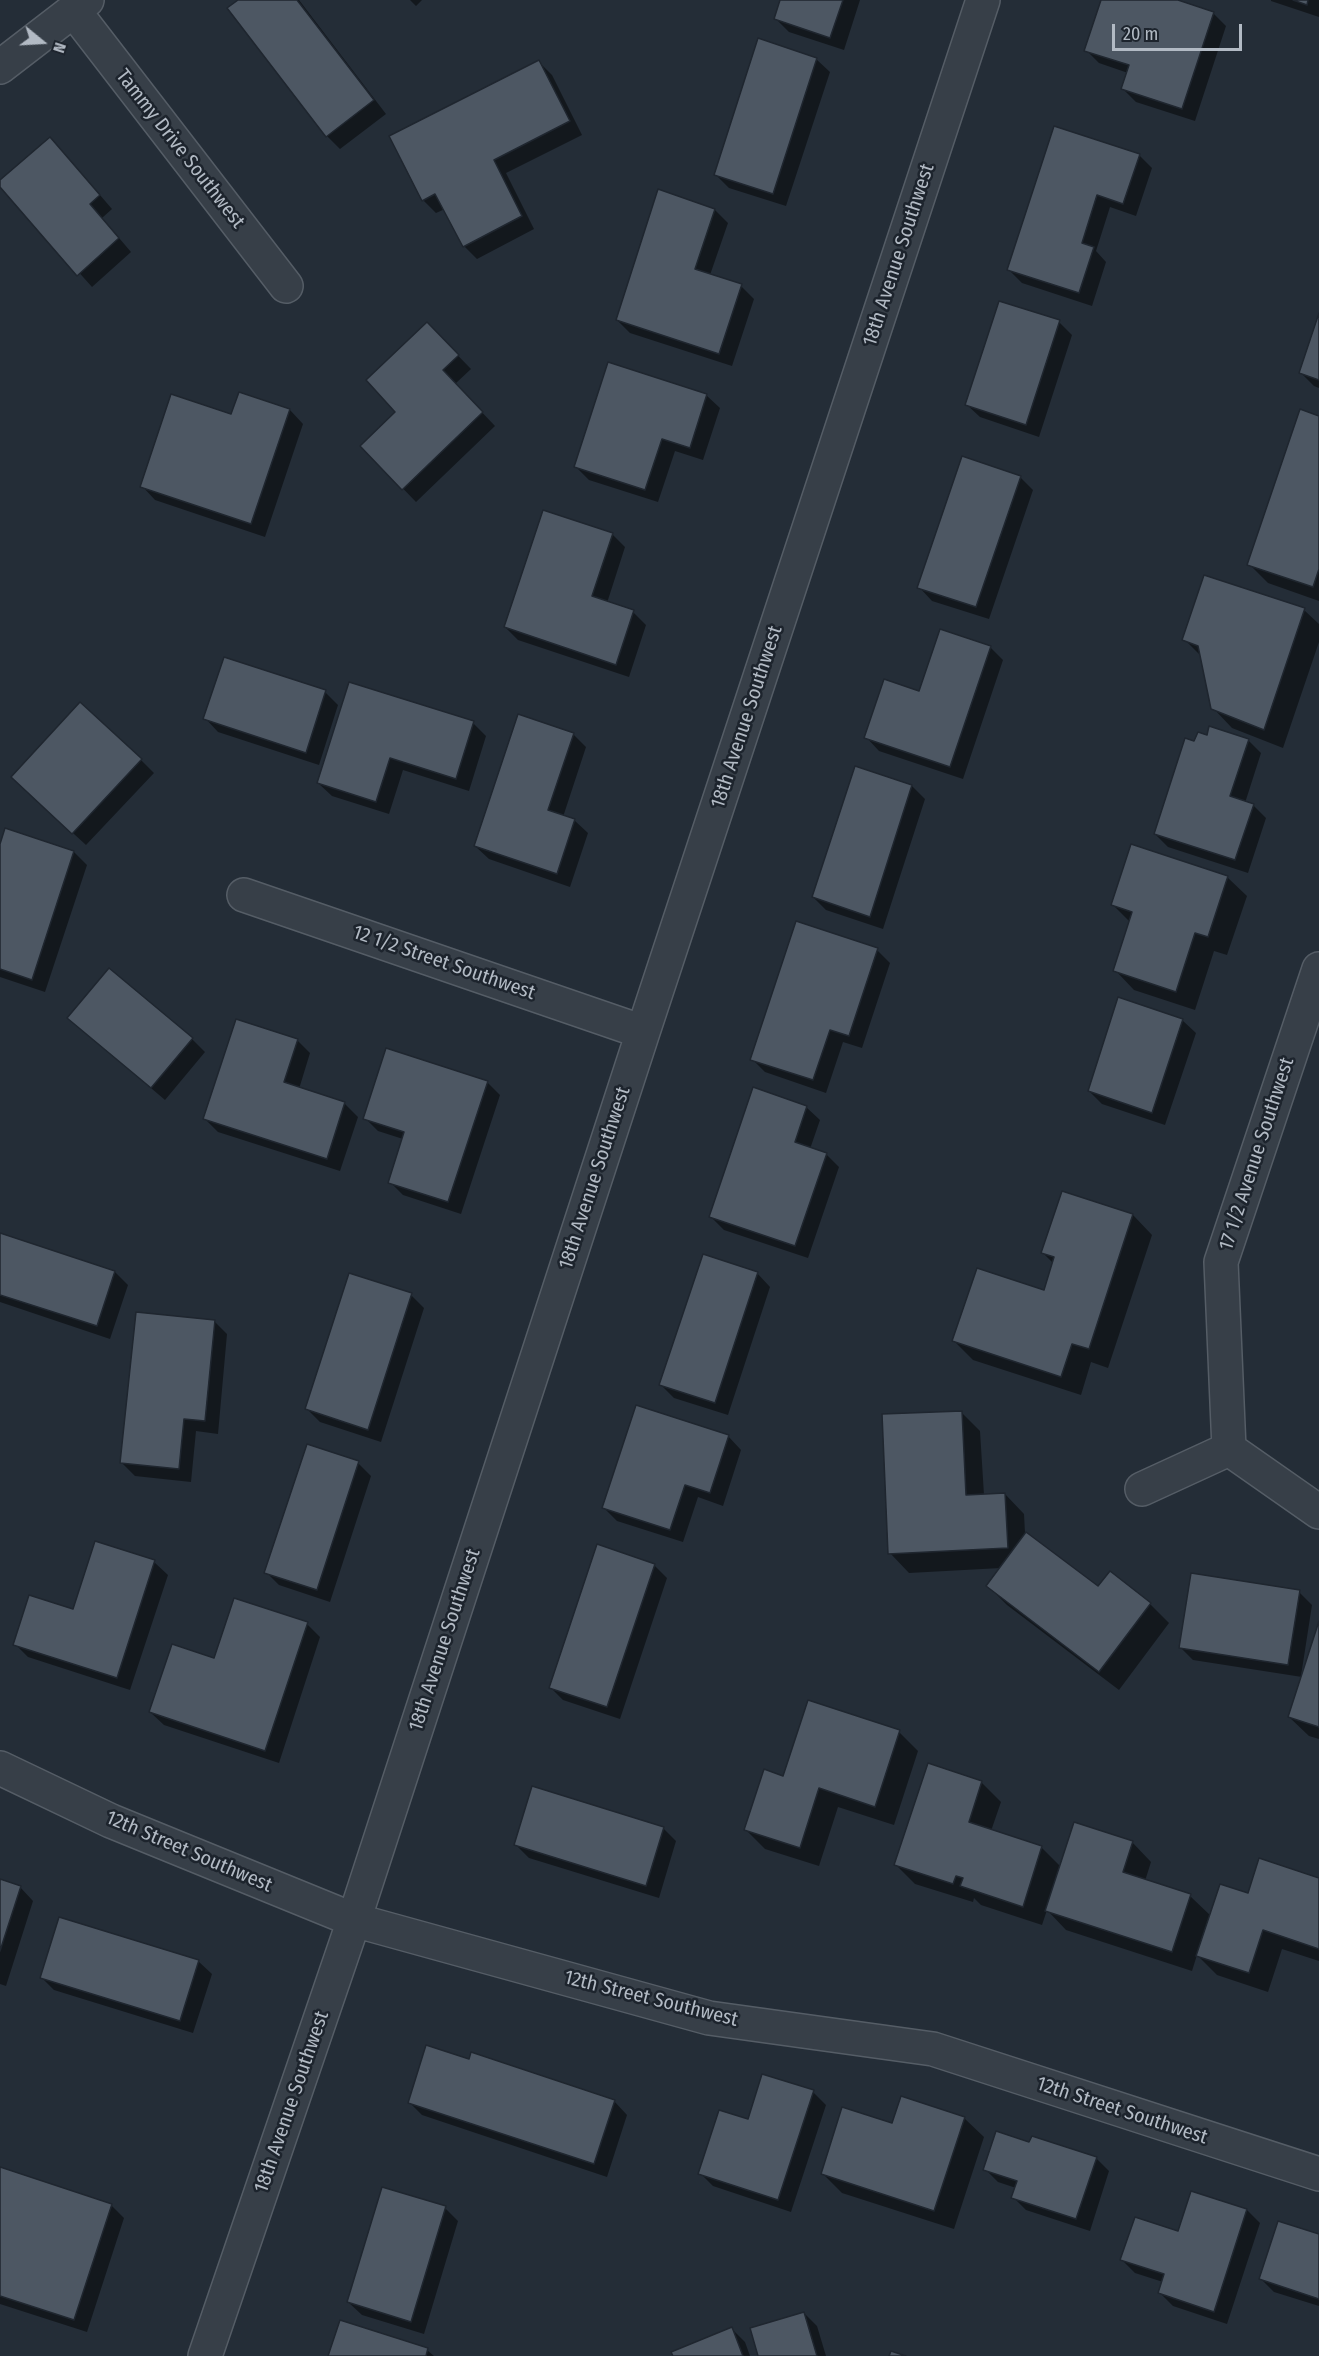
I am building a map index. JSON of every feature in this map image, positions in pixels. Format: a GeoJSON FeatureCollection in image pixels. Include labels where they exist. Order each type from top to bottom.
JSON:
{"type":"FeatureCollection","features":[{"type":"Feature","properties":{"kind":"street","name":"18th Avenue Southwest"},"geometry":{"type":"LineString","coordinates":[[205,2356],[354,1920],[643,1032],[983,0]]}},
{"type":"Feature","properties":{"kind":"street"},"geometry":{"type":"LineString","coordinates":[[0,67],[80,5]]}},
{"type":"Feature","properties":{"kind":"street","name":"Tammy Drive Southwest"},"geometry":{"type":"LineString","coordinates":[[80,5],[286,286]]}},
{"type":"Feature","properties":{"kind":"street","name":"12 1/2 Street Southwest"},"geometry":{"type":"LineString","coordinates":[[244,895],[643,1032]]}},
{"type":"Feature","properties":{"kind":"street","name":"17 1/2 Avenue Southwest"},"geometry":{"type":"LineString","coordinates":[[1229,1449],[1221,1262],[1319,969]]}},
{"type":"Feature","properties":{"kind":"street"},"geometry":{"type":"LineString","coordinates":[[1142,1489],[1229,1449],[1319,1512]]}},
{"type":"Feature","properties":{"kind":"street","name":"12th Street Southwest"},"geometry":{"type":"LineString","coordinates":[[0,1768],[111,1821],[354,1920],[708,2018],[933,2049],[1319,2174]]}},
{"type":"Feature","properties":{"kind":"building"},"geometry":{"type":"Polygon","coordinates":[[[238,0],[297,0],[374,100],[326,137],[227,8],[238,0]]]}},
{"type":"Feature","properties":{"kind":"building"},"geometry":{"type":"Polygon","coordinates":[[[780,0],[843,0],[830,38],[774,19],[780,0]]]}},
{"type":"Feature","properties":{"kind":"building"},"geometry":{"type":"Polygon","coordinates":[[[1101,0],[1178,0],[1214,12],[1182,109],[1121,89],[1129,65],[1084,51],[1101,0]]]}},
{"type":"Feature","properties":{"kind":"building"},"geometry":{"type":"Polygon","coordinates":[[[1293,0],[1308,0],[1307,5],[1293,0]]]}},
{"type":"Feature","properties":{"kind":"building"},"geometry":{"type":"Polygon","coordinates":[[[758,38],[817,58],[773,194],[714,175],[758,38]]]}},
{"type":"Feature","properties":{"kind":"building"},"geometry":{"type":"Polygon","coordinates":[[[539,60],[570,121],[494,160],[522,216],[463,247],[435,194],[422,201],[389,136],[539,60]]]}},
{"type":"Feature","properties":{"kind":"building"},"geometry":{"type":"Polygon","coordinates":[[[1054,126],[1140,154],[1123,204],[1097,195],[1082,243],[1094,247],[1079,293],[1007,270],[1054,126]]]}},
{"type":"Feature","properties":{"kind":"building"},"geometry":{"type":"Polygon","coordinates":[[[50,137],[100,195],[90,204],[119,238],[77,276],[0,187],[0,180],[50,137]]]}},
{"type":"Feature","properties":{"kind":"building"},"geometry":{"type":"Polygon","coordinates":[[[658,189],[715,209],[695,269],[742,284],[719,354],[616,320],[658,189]]]}},
{"type":"Feature","properties":{"kind":"building"},"geometry":{"type":"Polygon","coordinates":[[[999,301],[1060,320],[1026,425],[965,405],[999,301]]]}},
{"type":"Feature","properties":{"kind":"building"},"geometry":{"type":"Polygon","coordinates":[[[1319,313],[1319,380],[1299,373],[1319,313]]]}},
{"type":"Feature","properties":{"kind":"building"},"geometry":{"type":"Polygon","coordinates":[[[427,322],[459,355],[443,370],[483,412],[402,490],[360,446],[395,412],[366,380],[427,322]]]}},
{"type":"Feature","properties":{"kind":"building"},"geometry":{"type":"Polygon","coordinates":[[[608,362],[707,394],[690,448],[662,439],[645,490],[574,467],[608,362]]]}},
{"type":"Feature","properties":{"kind":"building"},"geometry":{"type":"Polygon","coordinates":[[[239,392],[290,409],[251,524],[140,487],[171,394],[231,414],[239,392]]]}},
{"type":"Feature","properties":{"kind":"building"},"geometry":{"type":"Polygon","coordinates":[[[1300,409],[1319,416],[1319,569],[1313,587],[1247,565],[1300,409]]]}},
{"type":"Feature","properties":{"kind":"building"},"geometry":{"type":"Polygon","coordinates":[[[962,456],[1021,476],[976,607],[917,588],[962,456]]]}},
{"type":"Feature","properties":{"kind":"building"},"geometry":{"type":"Polygon","coordinates":[[[543,510],[613,533],[592,596],[634,610],[616,665],[504,627],[543,510]]]}},
{"type":"Feature","properties":{"kind":"building"},"geometry":{"type":"Polygon","coordinates":[[[1204,575],[1305,608],[1264,730],[1211,709],[1198,646],[1182,640],[1204,575]]]}},
{"type":"Feature","properties":{"kind":"building"},"geometry":{"type":"Polygon","coordinates":[[[940,629],[991,646],[950,767],[864,738],[884,679],[919,691],[940,629]]]}},
{"type":"Feature","properties":{"kind":"building"},"geometry":{"type":"Polygon","coordinates":[[[224,657],[326,690],[306,753],[203,719],[224,657]]]}},
{"type":"Feature","properties":{"kind":"building"},"geometry":{"type":"Polygon","coordinates":[[[349,682],[474,721],[456,779],[390,758],[376,802],[317,783],[349,682]]]}},
{"type":"Feature","properties":{"kind":"building"},"geometry":{"type":"Polygon","coordinates":[[[80,702],[142,759],[72,834],[11,777],[80,702]]]}},
{"type":"Feature","properties":{"kind":"building"},"geometry":{"type":"Polygon","coordinates":[[[518,714],[574,733],[548,810],[575,819],[557,874],[474,846],[518,714]]]}},
{"type":"Feature","properties":{"kind":"building"},"geometry":{"type":"Polygon","coordinates":[[[1209,726],[1249,739],[1230,796],[1254,804],[1235,860],[1154,834],[1185,738],[1194,741],[1198,732],[1207,735],[1209,726]]]}},
{"type":"Feature","properties":{"kind":"building"},"geometry":{"type":"Polygon","coordinates":[[[855,766],[912,785],[870,917],[812,897],[855,766]]]}},
{"type":"Feature","properties":{"kind":"building"},"geometry":{"type":"Polygon","coordinates":[[[5,828],[74,851],[32,980],[0,969],[0,844],[5,828]]]}},
{"type":"Feature","properties":{"kind":"building"},"geometry":{"type":"Polygon","coordinates":[[[1131,844],[1228,876],[1208,937],[1195,933],[1176,992],[1113,971],[1132,912],[1111,905],[1131,844]]]}},
{"type":"Feature","properties":{"kind":"building"},"geometry":{"type":"Polygon","coordinates":[[[796,921],[878,948],[849,1036],[830,1030],[813,1080],[750,1060],[796,921]]]}},
{"type":"Feature","properties":{"kind":"building"},"geometry":{"type":"Polygon","coordinates":[[[109,968],[193,1038],[151,1088],[67,1018],[109,968]]]}},
{"type":"Feature","properties":{"kind":"building"},"geometry":{"type":"Polygon","coordinates":[[[1118,997],[1183,1019],[1152,1113],[1088,1091],[1118,997]]]}},
{"type":"Feature","properties":{"kind":"building"},"geometry":{"type":"Polygon","coordinates":[[[236,1019],[298,1039],[284,1082],[345,1102],[327,1159],[203,1119],[236,1019]]]}},
{"type":"Feature","properties":{"kind":"building"},"geometry":{"type":"Polygon","coordinates":[[[386,1048],[488,1081],[448,1202],[388,1183],[404,1132],[363,1119],[386,1048]]]}},
{"type":"Feature","properties":{"kind":"building"},"geometry":{"type":"Polygon","coordinates":[[[753,1087],[807,1106],[795,1142],[827,1153],[795,1246],[709,1217],[753,1087]]]}},
{"type":"Feature","properties":{"kind":"building"},"geometry":{"type":"Polygon","coordinates":[[[1062,1191],[1133,1214],[1089,1349],[1072,1344],[1061,1377],[952,1341],[977,1268],[1044,1290],[1054,1257],[1041,1253],[1062,1191]]]}},
{"type":"Feature","properties":{"kind":"building"},"geometry":{"type":"Polygon","coordinates":[[[0,1233],[115,1271],[97,1326],[0,1295],[0,1233]]]}},
{"type":"Feature","properties":{"kind":"building"},"geometry":{"type":"Polygon","coordinates":[[[703,1254],[758,1272],[715,1403],[659,1385],[703,1254]]]}},
{"type":"Feature","properties":{"kind":"building"},"geometry":{"type":"Polygon","coordinates":[[[349,1273],[412,1293],[368,1430],[305,1409],[349,1273]]]}},
{"type":"Feature","properties":{"kind":"building"},"geometry":{"type":"Polygon","coordinates":[[[136,1312],[215,1320],[205,1421],[184,1419],[179,1469],[120,1463],[136,1312]]]}},
{"type":"Feature","properties":{"kind":"building"},"geometry":{"type":"Polygon","coordinates":[[[636,1405],[729,1435],[710,1493],[685,1485],[670,1530],[602,1508],[636,1405]]]}},
{"type":"Feature","properties":{"kind":"building"},"geometry":{"type":"Polygon","coordinates":[[[962,1411],[966,1495],[1005,1493],[1008,1548],[888,1554],[882,1414],[962,1411]]]}},
{"type":"Feature","properties":{"kind":"building"},"geometry":{"type":"Polygon","coordinates":[[[307,1444],[359,1461],[317,1590],[264,1573],[307,1444]]]}},
{"type":"Feature","properties":{"kind":"building"},"geometry":{"type":"Polygon","coordinates":[[[1026,1532],[1098,1586],[1110,1571],[1151,1603],[1099,1672],[986,1586],[1026,1532]]]}},
{"type":"Feature","properties":{"kind":"building"},"geometry":{"type":"Polygon","coordinates":[[[95,1541],[155,1560],[117,1678],[13,1645],[29,1595],[73,1609],[95,1541]]]}},
{"type":"Feature","properties":{"kind":"building"},"geometry":{"type":"Polygon","coordinates":[[[597,1544],[655,1564],[607,1707],[549,1688],[597,1544]]]}},
{"type":"Feature","properties":{"kind":"building"},"geometry":{"type":"Polygon","coordinates":[[[1191,1573],[1300,1590],[1288,1665],[1179,1648],[1191,1573]]]}},
{"type":"Feature","properties":{"kind":"building"},"geometry":{"type":"Polygon","coordinates":[[[234,1598],[308,1622],[265,1751],[149,1712],[172,1644],[214,1658],[234,1598]]]}},
{"type":"Feature","properties":{"kind":"building"},"geometry":{"type":"Polygon","coordinates":[[[1319,1621],[1319,1727],[1288,1717],[1319,1621]]]}},
{"type":"Feature","properties":{"kind":"building"},"geometry":{"type":"Polygon","coordinates":[[[808,1700],[900,1730],[875,1807],[819,1788],[800,1848],[744,1830],[764,1769],[783,1776],[808,1700]]]}},
{"type":"Feature","properties":{"kind":"building"},"geometry":{"type":"Polygon","coordinates":[[[928,1763],[982,1781],[969,1822],[1042,1846],[1023,1907],[960,1886],[963,1878],[956,1876],[953,1884],[894,1865],[928,1763]]]}},
{"type":"Feature","properties":{"kind":"building"},"geometry":{"type":"Polygon","coordinates":[[[532,1786],[664,1827],[646,1886],[514,1845],[532,1786]]]}},
{"type":"Feature","properties":{"kind":"building"},"geometry":{"type":"Polygon","coordinates":[[[1074,1822],[1133,1841],[1123,1872],[1191,1894],[1172,1952],[1045,1911],[1074,1822]]]}},
{"type":"Feature","properties":{"kind":"building"},"geometry":{"type":"Polygon","coordinates":[[[1259,1858],[1319,1878],[1319,1949],[1263,1930],[1249,1973],[1196,1956],[1220,1884],[1248,1893],[1259,1858]]]}},
{"type":"Feature","properties":{"kind":"building"},"geometry":{"type":"Polygon","coordinates":[[[0,1879],[21,1886],[0,1951],[0,1879]]]}},
{"type":"Feature","properties":{"kind":"building"},"geometry":{"type":"Polygon","coordinates":[[[59,1917],[199,1960],[180,2021],[40,1978],[59,1917]]]}},
{"type":"Feature","properties":{"kind":"building"},"geometry":{"type":"Polygon","coordinates":[[[426,2045],[469,2059],[471,2052],[615,2100],[594,2164],[408,2103],[426,2045]]]}},
{"type":"Feature","properties":{"kind":"building"},"geometry":{"type":"Polygon","coordinates":[[[762,2074],[814,2090],[778,2200],[698,2174],[719,2110],[748,2119],[762,2074]]]}},
{"type":"Feature","properties":{"kind":"building"},"geometry":{"type":"Polygon","coordinates":[[[901,2096],[965,2117],[934,2211],[821,2174],[842,2107],[892,2123],[901,2096]]]}},
{"type":"Feature","properties":{"kind":"building"},"geometry":{"type":"Polygon","coordinates":[[[996,2131],[1029,2142],[1032,2136],[1097,2157],[1076,2219],[1011,2198],[1017,2181],[983,2170],[996,2131]]]}},
{"type":"Feature","properties":{"kind":"building"},"geometry":{"type":"Polygon","coordinates":[[[0,2167],[112,2204],[74,2320],[0,2296],[0,2167]]]}},
{"type":"Feature","properties":{"kind":"building"},"geometry":{"type":"Polygon","coordinates":[[[382,2187],[446,2206],[411,2322],[347,2302],[382,2187]]]}},
{"type":"Feature","properties":{"kind":"building"},"geometry":{"type":"Polygon","coordinates":[[[1191,2191],[1247,2209],[1214,2312],[1158,2293],[1164,2274],[1120,2260],[1135,2217],[1178,2231],[1191,2191]]]}},
{"type":"Feature","properties":{"kind":"building"},"geometry":{"type":"Polygon","coordinates":[[[1278,2221],[1319,2234],[1319,2299],[1259,2279],[1278,2221]]]}},
{"type":"Feature","properties":{"kind":"building"},"geometry":{"type":"Polygon","coordinates":[[[804,2312],[817,2356],[758,2356],[750,2328],[804,2312]]]}},
{"type":"Feature","properties":{"kind":"building"},"geometry":{"type":"Polygon","coordinates":[[[340,2320],[428,2348],[426,2356],[328,2356],[340,2320]]]}},
{"type":"Feature","properties":{"kind":"building"},"geometry":{"type":"Polygon","coordinates":[[[732,2327],[743,2356],[673,2356],[671,2352],[732,2327]]]}},
{"type":"Feature","properties":{"kind":"building"},"geometry":{"type":"Polygon","coordinates":[[[891,2351],[906,2356],[889,2356],[891,2351]]]}}]}
